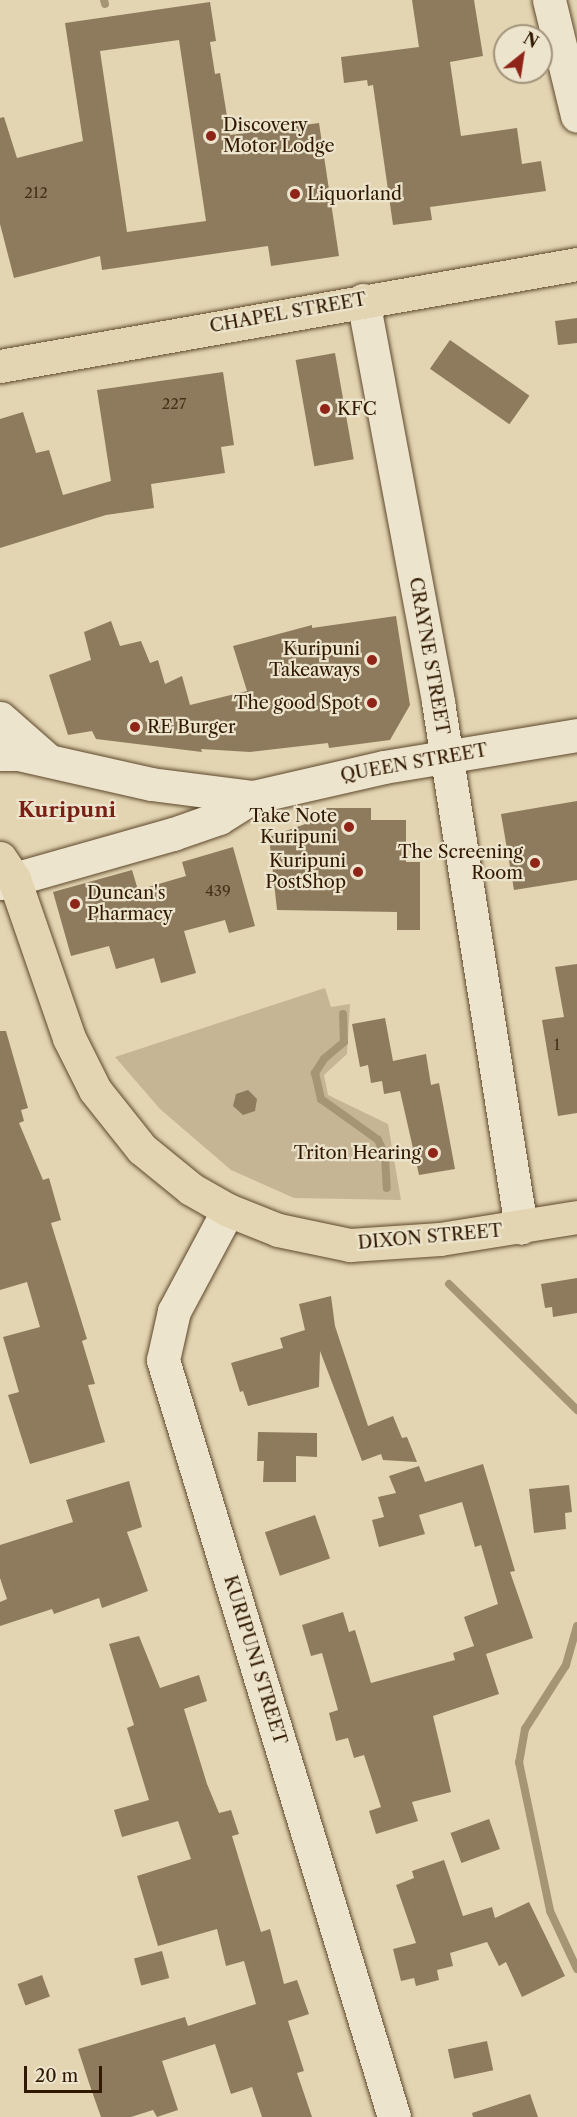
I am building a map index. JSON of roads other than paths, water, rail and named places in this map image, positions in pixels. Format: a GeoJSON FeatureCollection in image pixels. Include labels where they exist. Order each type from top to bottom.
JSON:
{"type":"FeatureCollection","features":[{"type":"Feature","properties":{"kind":"main road","name":"CHAPEL STREET"},"geometry":{"type":"LineString","coordinates":[[0,366],[363,300],[577,264]]}},
{"type":"Feature","properties":{"kind":"main road","name":"DIXON STREET"},"geometry":{"type":"LineString","coordinates":[[5,873],[69,1038],[95,1090],[116,1120],[162,1168],[228,1210],[278,1230],[350,1245],[440,1239],[577,1217]]}},
{"type":"Feature","properties":{"kind":"street"},"geometry":{"type":"LineString","coordinates":[[549,0],[577,116]]}},
{"type":"Feature","properties":{"kind":"street","name":"CRAYNE STREET"},"geometry":{"type":"LineString","coordinates":[[363,300],[447,757],[521,1227]]}},
{"type":"Feature","properties":{"kind":"street"},"geometry":{"type":"LineString","coordinates":[[0,718],[50,762]]}},
{"type":"Feature","properties":{"kind":"street","name":"QUEEN STREET"},"geometry":{"type":"LineString","coordinates":[[5,873],[172,834],[219,818],[253,797],[384,767],[577,735]]}},
{"type":"Feature","properties":{"kind":"street","name":"QUEEN STREET"},"geometry":{"type":"LineString","coordinates":[[0,754],[50,762],[151,784],[253,797]]}},
{"type":"Feature","properties":{"kind":"street","name":"KURIPUNI STREET"},"geometry":{"type":"LineString","coordinates":[[228,1210],[174,1311],[164,1360],[394,2117]]}},
{"type":"Feature","properties":{"kind":"waterway"},"geometry":{"type":"LineString","coordinates":[[104,0],[105,4]]}},
{"type":"Feature","properties":{"kind":"waterway"},"geometry":{"type":"LineString","coordinates":[[343,1014],[344,1042],[324,1059],[315,1073],[321,1099],[378,1140],[385,1155],[387,1188]]}},
{"type":"Feature","properties":{"kind":"waterway"},"geometry":{"type":"LineString","coordinates":[[449,1284],[577,1410]]}},
{"type":"Feature","properties":{"kind":"waterway"},"geometry":{"type":"LineString","coordinates":[[577,1626],[566,1665],[525,1729],[519,1762],[550,1911],[577,1969]]}},
{"type":"Feature","properties":{"kind":"place","name":"Discovery Motor Lodge"},"geometry":{"type":"Point","coordinates":[211,136]}},
{"type":"Feature","properties":{"kind":"place","name":"Liquorland"},"geometry":{"type":"Point","coordinates":[295,194]}},
{"type":"Feature","properties":{"kind":"place","name":"KFC"},"geometry":{"type":"Point","coordinates":[325,409]}},
{"type":"Feature","properties":{"kind":"place","name":"Kuripuni Takeaways"},"geometry":{"type":"Point","coordinates":[372,660]}},
{"type":"Feature","properties":{"kind":"place","name":"The good Spot"},"geometry":{"type":"Point","coordinates":[372,703]}},
{"type":"Feature","properties":{"kind":"place","name":"RE Burger"},"geometry":{"type":"Point","coordinates":[135,727]}},
{"type":"Feature","properties":{"kind":"place","name":"Take Note Kuripuni"},"geometry":{"type":"Point","coordinates":[349,827]}},
{"type":"Feature","properties":{"kind":"place","name":"The Screening Room"},"geometry":{"type":"Point","coordinates":[535,863]}},
{"type":"Feature","properties":{"kind":"place","name":"Kuripuni PostShop"},"geometry":{"type":"Point","coordinates":[358,872]}},
{"type":"Feature","properties":{"kind":"place","name":"Duncan's Pharmacy"},"geometry":{"type":"Point","coordinates":[75,904]}},
{"type":"Feature","properties":{"kind":"place","name":"Triton Hearing"},"geometry":{"type":"Point","coordinates":[433,1153]}},
{"type":"Feature","properties":{"kind":"district","name":"Kuripuni"},"geometry":{"type":"Point","coordinates":[67,810]}}]}
